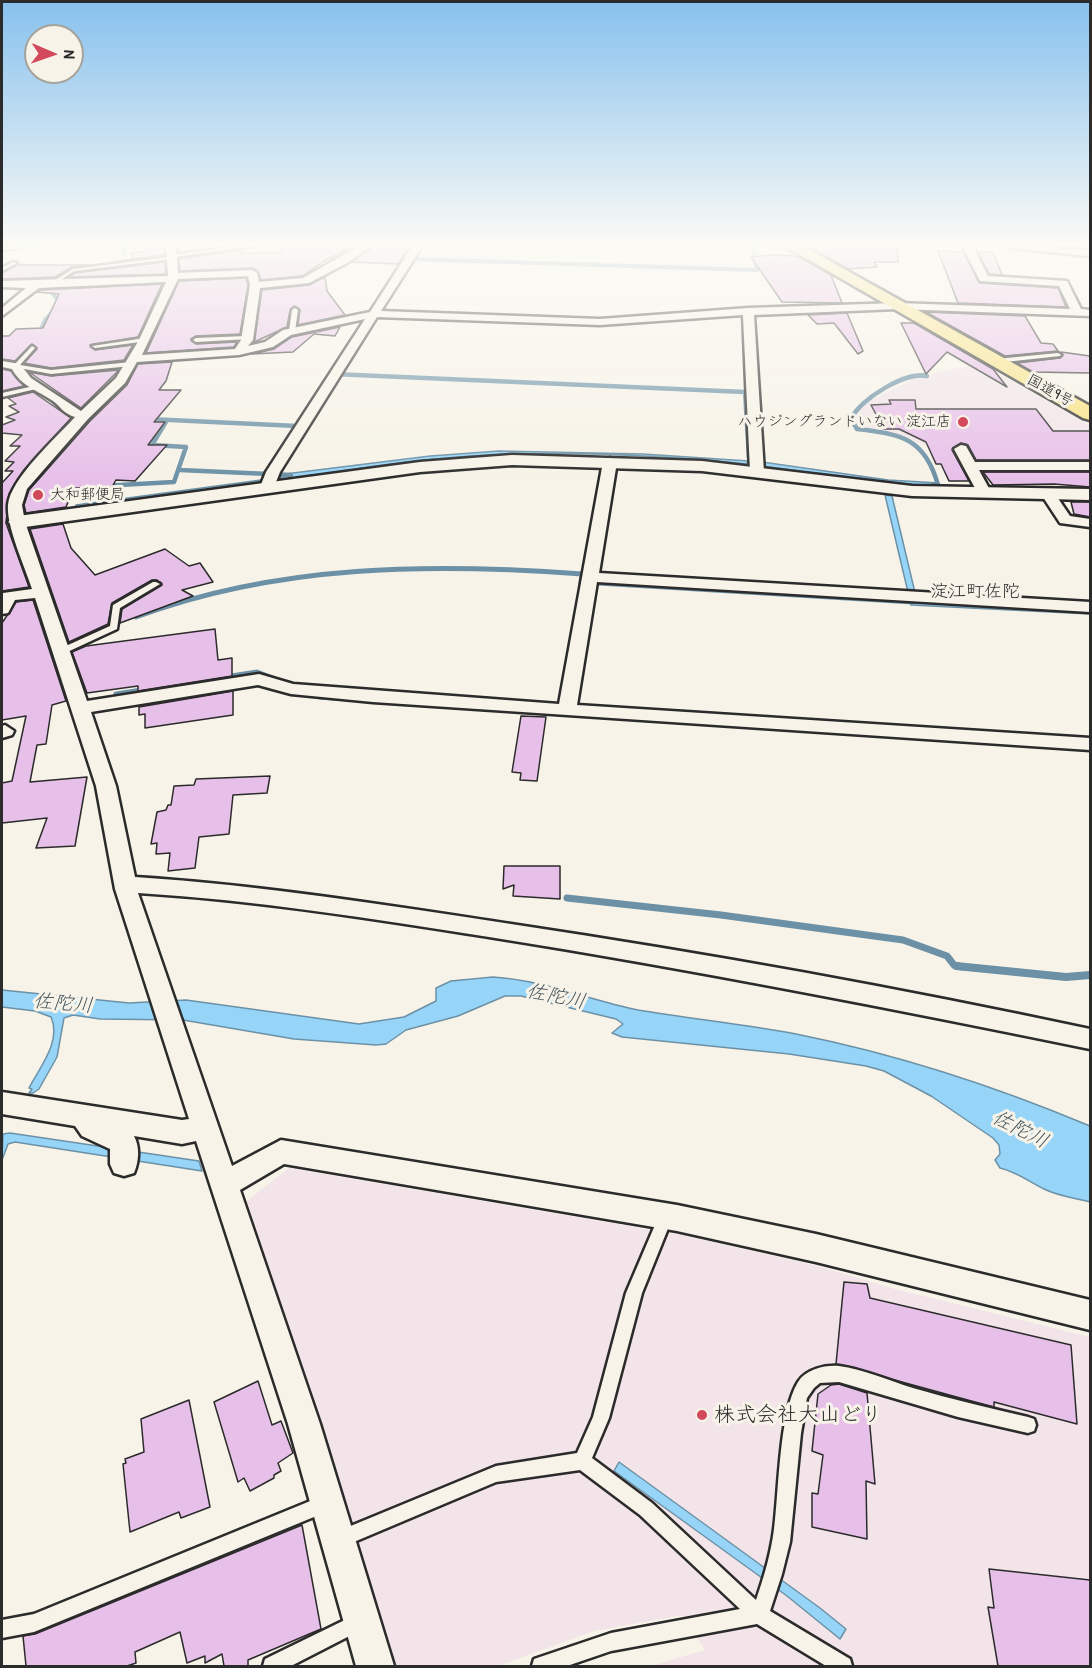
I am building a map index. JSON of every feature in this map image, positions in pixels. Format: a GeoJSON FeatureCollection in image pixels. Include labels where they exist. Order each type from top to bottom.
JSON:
{"type":"FeatureCollection","features":[{"type":"Feature","properties":{"kind":"highway","name":"国道9号"},"geometry":{"type":"LineString","coordinates":[[927,323],[1090,414]]}},
{"type":"Feature","properties":{"kind":"street"},"geometry":{"type":"LineString","coordinates":[[153,323],[145,340],[113,389],[83,417],[20,488],[12,519],[41,593],[106,786],[126,887],[304,1424],[375,1666]]}},
{"type":"Feature","properties":{"kind":"street"},"geometry":{"type":"LineString","coordinates":[[239,352],[247,338],[249,323]]}},
{"type":"Feature","properties":{"kind":"street"},"geometry":{"type":"LineString","coordinates":[[132,361],[239,352],[269,345],[292,331],[331,323]]}},
{"type":"Feature","properties":{"kind":"street"},"geometry":{"type":"LineString","coordinates":[[267,487],[273,472],[368,323]]}},
{"type":"Feature","properties":{"kind":"street"},"geometry":{"type":"LineString","coordinates":[[749,323],[757,472]]}},
{"type":"Feature","properties":{"kind":"street"},"geometry":{"type":"LineString","coordinates":[[10,365],[34,388],[55,398],[65,404],[69,411],[83,417]]}},
{"type":"Feature","properties":{"kind":"street"},"geometry":{"type":"LineString","coordinates":[[961,449],[984,492]]}},
{"type":"Feature","properties":{"kind":"street"},"geometry":{"type":"LineString","coordinates":[[12,519],[470,462],[512,460],[702,466],[865,487],[1090,495]]}},
{"type":"Feature","properties":{"kind":"street"},"geometry":{"type":"LineString","coordinates":[[567,708],[610,462]]}},
{"type":"Feature","properties":{"kind":"street"},"geometry":{"type":"LineString","coordinates":[[970,466],[1090,466]]}},
{"type":"Feature","properties":{"kind":"street"},"geometry":{"type":"LineString","coordinates":[[2,488],[20,488]]}},
{"type":"Feature","properties":{"kind":"street"},"geometry":{"type":"LineString","coordinates":[[1048,494],[1065,520],[1090,523]]}},
{"type":"Feature","properties":{"kind":"street"},"geometry":{"type":"LineString","coordinates":[[590,577],[1090,607]]}},
{"type":"Feature","properties":{"kind":"street"},"geometry":{"type":"LineString","coordinates":[[2,609],[9,596],[41,593]]}},
{"type":"Feature","properties":{"kind":"street"},"geometry":{"type":"LineString","coordinates":[[81,708],[259,679],[291,689],[362,696],[1090,744]]}},
{"type":"Feature","properties":{"kind":"street"},"geometry":{"type":"LineString","coordinates":[[126,887],[180,887],[372,910],[644,952],[1090,1039]]}},
{"type":"Feature","properties":{"kind":"street"},"geometry":{"type":"LineString","coordinates":[[2,1104],[182,1132],[204,1124]]}},
{"type":"Feature","properties":{"kind":"street"},"geometry":{"type":"LineString","coordinates":[[83,1116],[91,1128],[124,1143],[125,1156]]}},
{"type":"Feature","properties":{"kind":"street"},"geometry":{"type":"LineString","coordinates":[[223,1185],[281,1152],[666,1216],[816,1248],[1090,1315]]}},
{"type":"Feature","properties":{"kind":"lane"},"geometry":{"type":"LineString","coordinates":[[292,331],[294,323]]}},
{"type":"Feature","properties":{"kind":"lane"},"geometry":{"type":"LineString","coordinates":[[196,340],[247,338]]}},
{"type":"Feature","properties":{"kind":"lane"},"geometry":{"type":"LineString","coordinates":[[95,346],[145,340]]}},
{"type":"Feature","properties":{"kind":"lane"},"geometry":{"type":"LineString","coordinates":[[10,365],[22,348]]}},
{"type":"Feature","properties":{"kind":"lane"},"geometry":{"type":"LineString","coordinates":[[10,365],[32,348]]}},
{"type":"Feature","properties":{"kind":"lane"},"geometry":{"type":"LineString","coordinates":[[996,361],[1058,355]]}},
{"type":"Feature","properties":{"kind":"lane"},"geometry":{"type":"LineString","coordinates":[[10,365],[51,372],[132,361]]}},
{"type":"Feature","properties":{"kind":"lane"},"geometry":{"type":"LineString","coordinates":[[2,395],[34,388]]}},
{"type":"Feature","properties":{"kind":"lane"},"geometry":{"type":"LineString","coordinates":[[60,652],[114,627],[117,619],[114,613],[116,607],[156,584]]}},
{"type":"Feature","properties":{"kind":"lane"},"geometry":{"type":"LineString","coordinates":[[582,1461],[601,1418],[634,1293],[666,1216]]}},
{"type":"Feature","properties":{"kind":"lane"},"geometry":{"type":"LineString","coordinates":[[759,1615],[777,1564],[798,1399],[812,1379],[828,1374],[845,1375],[958,1409],[1028,1425]]}},
{"type":"Feature","properties":{"kind":"lane"},"geometry":{"type":"LineString","coordinates":[[339,1540],[496,1474],[582,1461],[646,1509],[759,1615],[843,1666]]}},
{"type":"Feature","properties":{"kind":"lane"},"geometry":{"type":"LineString","coordinates":[[2,1629],[34,1623],[328,1503]]}},
{"type":"Feature","properties":{"kind":"lane"},"geometry":{"type":"LineString","coordinates":[[541,1666],[611,1642],[759,1615]]}},
{"type":"Feature","properties":{"kind":"lane"},"geometry":{"type":"LineString","coordinates":[[272,1666],[362,1621]]}},
{"type":"Feature","properties":{"kind":"shaded area"},"geometry":{"type":"Polygon","coordinates":[[[982,364],[1090,426],[1090,445],[927,447],[903,435],[860,427],[856,423],[856,412],[871,400],[920,376],[928,378],[937,372],[982,364]]]}},
{"type":"Feature","properties":{"kind":"shaded area","name":"株式会社大山どり"},"geometry":{"type":"Polygon","coordinates":[[[289,1168],[681,1235],[818,1266],[895,1289],[1090,1337],[1090,1666],[651,1666],[705,1650],[683,1615],[594,1631],[498,1666],[395,1666],[242,1205],[289,1168]]]}},
{"type":"Feature","properties":{"kind":"water"},"geometry":{"type":"Polygon","coordinates":[[[499,451],[643,454],[749,461],[746,464],[650,456],[586,454],[490,455],[359,468],[281,480],[281,477],[290,476],[285,474],[430,456],[499,451]]]}},
{"type":"Feature","properties":{"kind":"water"},"geometry":{"type":"Polygon","coordinates":[[[762,462],[888,480],[939,483],[940,486],[877,482],[762,466],[762,462]]]}},
{"type":"Feature","properties":{"kind":"water"},"geometry":{"type":"Polygon","coordinates":[[[261,480],[262,482],[76,508],[76,505],[261,480]]]}},
{"type":"Feature","properties":{"kind":"water"},"geometry":{"type":"Polygon","coordinates":[[[885,495],[892,496],[917,601],[1090,611],[1090,614],[911,605],[885,495]]]}},
{"type":"Feature","properties":{"kind":"water","name":"佐陀川"},"geometry":{"type":"Polygon","coordinates":[[[493,977],[548,986],[638,1010],[776,1030],[834,1042],[946,1073],[1019,1098],[1090,1126],[1090,1202],[1049,1191],[1000,1168],[995,1160],[1000,1154],[999,1145],[993,1138],[931,1096],[884,1071],[789,1054],[622,1037],[612,1033],[623,1024],[616,1019],[521,996],[505,996],[458,1016],[406,1030],[386,1044],[376,1045],[294,1039],[183,1020],[100,1019],[73,1015],[64,1018],[57,1057],[39,1089],[33,1093],[29,1093],[32,1089],[29,1088],[52,1045],[54,1026],[51,1017],[35,1011],[2,1007],[2,990],[129,1003],[186,1000],[359,1024],[404,1017],[436,1001],[436,988],[451,981],[493,977]]]}},
{"type":"Feature","properties":{"kind":"water"},"geometry":{"type":"Polygon","coordinates":[[[10,1133],[199,1161],[202,1171],[15,1142],[8,1144],[2,1160],[3,1134],[10,1133]]]}},
{"type":"Feature","properties":{"kind":"water"},"geometry":{"type":"Polygon","coordinates":[[[619,1462],[820,1608],[846,1629],[840,1639],[787,1596],[614,1471],[619,1462]]]}},
{"type":"Feature","properties":{"kind":"building"},"geometry":{"type":"Polygon","coordinates":[[[45,323],[144,323],[138,337],[90,345],[95,350],[133,345],[124,360],[51,368],[24,363],[37,349],[32,344],[15,361],[2,359],[2,336],[9,336],[16,329],[43,328],[45,323]]]}},
{"type":"Feature","properties":{"kind":"building"},"geometry":{"type":"Polygon","coordinates":[[[160,323],[242,323],[240,334],[196,336],[191,339],[196,344],[237,342],[234,347],[146,353],[160,323]]]}},
{"type":"Feature","properties":{"kind":"building"},"geometry":{"type":"Polygon","coordinates":[[[257,323],[288,323],[287,327],[254,342],[257,323]]]}},
{"type":"Feature","properties":{"kind":"building"},"geometry":{"type":"Polygon","coordinates":[[[816,323],[851,323],[863,351],[858,354],[834,323],[816,323]]]}},
{"type":"Feature","properties":{"kind":"building"},"geometry":{"type":"Polygon","coordinates":[[[901,323],[914,323],[993,369],[1007,387],[947,352],[926,374],[901,323]]]}},
{"type":"Feature","properties":{"kind":"building"},"geometry":{"type":"Polygon","coordinates":[[[945,323],[1029,323],[1041,343],[1053,344],[1058,351],[1005,356],[945,323]]]}},
{"type":"Feature","properties":{"kind":"building"},"geometry":{"type":"Polygon","coordinates":[[[340,327],[335,336],[314,334],[293,352],[252,354],[274,349],[292,337],[340,327]]]}},
{"type":"Feature","properties":{"kind":"building"},"geometry":{"type":"Polygon","coordinates":[[[1061,352],[1090,356],[1090,373],[1033,372],[1017,363],[1060,358],[1063,355],[1061,352]]]}},
{"type":"Feature","properties":{"kind":"building"},"geometry":{"type":"Polygon","coordinates":[[[172,362],[166,381],[159,390],[181,390],[154,422],[165,422],[148,445],[167,445],[135,481],[116,480],[112,487],[74,488],[66,507],[26,513],[24,505],[29,490],[90,421],[127,385],[138,364],[172,362]]]}},
{"type":"Feature","properties":{"kind":"building"},"geometry":{"type":"Polygon","coordinates":[[[2,369],[11,371],[24,386],[2,391],[2,369]]]}},
{"type":"Feature","properties":{"kind":"building"},"geometry":{"type":"Polygon","coordinates":[[[119,370],[81,408],[29,372],[51,376],[119,370]]]}},
{"type":"Feature","properties":{"kind":"building"},"geometry":{"type":"Polygon","coordinates":[[[33,392],[71,418],[24,470],[9,494],[6,523],[29,587],[2,591],[2,483],[13,471],[5,471],[14,462],[5,461],[20,446],[10,446],[22,435],[2,433],[2,425],[15,420],[6,417],[19,412],[9,406],[16,404],[8,398],[33,392]]]}},
{"type":"Feature","properties":{"kind":"building"},"geometry":{"type":"Polygon","coordinates":[[[889,400],[915,400],[916,409],[1036,409],[1053,431],[1090,431],[1090,460],[976,460],[968,445],[961,443],[952,450],[969,481],[949,481],[941,464],[936,464],[926,442],[899,429],[884,429],[871,405],[891,404],[889,400]]]}},
{"type":"Feature","properties":{"kind":"building"},"geometry":{"type":"Polygon","coordinates":[[[983,472],[1090,472],[1090,487],[1054,484],[993,485],[983,472]]]}},
{"type":"Feature","properties":{"kind":"building"},"geometry":{"type":"Polygon","coordinates":[[[1071,502],[1090,502],[1090,517],[1074,514],[1071,502]]]}},
{"type":"Feature","properties":{"kind":"building"},"geometry":{"type":"Polygon","coordinates":[[[63,524],[71,548],[95,575],[165,549],[189,566],[200,563],[213,582],[182,590],[193,596],[120,623],[122,609],[162,585],[157,580],[152,580],[112,603],[108,624],[69,642],[30,529],[63,524]]]}},
{"type":"Feature","properties":{"kind":"building"},"geometry":{"type":"Polygon","coordinates":[[[33,600],[66,701],[52,705],[46,744],[37,745],[30,782],[87,777],[75,846],[36,848],[47,818],[2,823],[2,783],[12,781],[26,716],[2,720],[2,623],[16,602],[33,600]]]}},
{"type":"Feature","properties":{"kind":"building"},"geometry":{"type":"Polygon","coordinates":[[[215,629],[218,660],[232,658],[232,676],[138,691],[138,686],[87,693],[72,652],[86,646],[215,629]]]}},
{"type":"Feature","properties":{"kind":"building"},"geometry":{"type":"Polygon","coordinates":[[[233,691],[233,715],[145,728],[145,714],[139,715],[139,707],[233,691]]]}},
{"type":"Feature","properties":{"kind":"building"},"geometry":{"type":"Polygon","coordinates":[[[521,716],[546,717],[537,781],[520,780],[521,773],[512,772],[521,716]]]}},
{"type":"Feature","properties":{"kind":"building"},"geometry":{"type":"Polygon","coordinates":[[[270,776],[267,793],[233,795],[229,834],[199,837],[195,868],[168,871],[170,853],[156,854],[157,843],[151,844],[157,812],[166,810],[168,805],[171,805],[174,786],[194,785],[196,779],[270,776]]]}},
{"type":"Feature","properties":{"kind":"building"},"geometry":{"type":"Polygon","coordinates":[[[504,866],[560,866],[560,899],[513,896],[514,885],[503,889],[504,866]]]}},
{"type":"Feature","properties":{"kind":"building"},"geometry":{"type":"Polygon","coordinates":[[[844,1282],[867,1284],[870,1298],[1071,1345],[1077,1424],[994,1402],[994,1407],[836,1364],[844,1282]]]}},
{"type":"Feature","properties":{"kind":"building"},"geometry":{"type":"Polygon","coordinates":[[[258,1381],[272,1425],[281,1421],[293,1453],[278,1463],[281,1471],[274,1475],[274,1478],[250,1491],[244,1478],[238,1482],[214,1402],[258,1381]]]}},
{"type":"Feature","properties":{"kind":"building"},"geometry":{"type":"Polygon","coordinates":[[[839,1384],[867,1393],[875,1484],[866,1481],[867,1539],[812,1527],[812,1493],[818,1494],[823,1455],[812,1451],[818,1394],[831,1385],[839,1384]]]}},
{"type":"Feature","properties":{"kind":"building"},"geometry":{"type":"Polygon","coordinates":[[[189,1400],[210,1507],[181,1518],[179,1512],[130,1532],[123,1464],[126,1463],[125,1459],[144,1452],[141,1419],[189,1400]]]}},
{"type":"Feature","properties":{"kind":"building"},"geometry":{"type":"Polygon","coordinates":[[[302,1525],[321,1629],[248,1660],[248,1666],[224,1666],[222,1654],[205,1663],[205,1656],[187,1663],[180,1632],[135,1652],[136,1663],[127,1666],[26,1666],[23,1636],[35,1634],[302,1525]]]}},
{"type":"Feature","properties":{"kind":"building"},"geometry":{"type":"Polygon","coordinates":[[[989,1569],[1090,1580],[1090,1666],[998,1666],[988,1607],[994,1608],[989,1569]]]}},
{"type":"Feature","properties":{"kind":"waterway"},"geometry":{"type":"LineString","coordinates":[[38,336],[44,323]]}},
{"type":"Feature","properties":{"kind":"waterway"},"geometry":{"type":"LineString","coordinates":[[340,358],[363,323]]}},
{"type":"Feature","properties":{"kind":"waterway"},"geometry":{"type":"LineString","coordinates":[[333,374],[745,392],[749,457]]}},
{"type":"Feature","properties":{"kind":"waterway"},"geometry":{"type":"LineString","coordinates":[[927,376],[908,378],[884,388],[864,403],[851,419],[857,429],[899,437],[918,448],[933,469],[938,485],[933,485]]}},
{"type":"Feature","properties":{"kind":"waterway"},"geometry":{"type":"LineString","coordinates":[[149,419],[297,426],[300,421]]}},
{"type":"Feature","properties":{"kind":"waterway"},"geometry":{"type":"LineString","coordinates":[[65,488],[174,482],[186,447],[152,445],[167,420]]}},
{"type":"Feature","properties":{"kind":"waterway"},"geometry":{"type":"LineString","coordinates":[[180,470],[291,475]]}},
{"type":"Feature","properties":{"kind":"waterway"},"geometry":{"type":"LineString","coordinates":[[136,617],[190,599],[245,586],[356,571],[469,569],[582,574],[581,583]]}},
{"type":"Feature","properties":{"kind":"waterway"},"geometry":{"type":"LineString","coordinates":[[598,583],[913,602]]}},
{"type":"Feature","properties":{"kind":"waterway"},"geometry":{"type":"LineString","coordinates":[[72,640],[108,626]]}},
{"type":"Feature","properties":{"kind":"waterway"},"geometry":{"type":"LineString","coordinates":[[116,694],[257,672],[283,682]]}},
{"type":"Feature","properties":{"kind":"waterway"},"geometry":{"type":"LineString","coordinates":[[320,697],[349,699]]}},
{"type":"Feature","properties":{"kind":"waterway"},"geometry":{"type":"LineString","coordinates":[[567,898],[721,915],[903,940],[947,956],[954,965],[961,966]]}},
{"type":"Feature","properties":{"kind":"waterway"},"geometry":{"type":"LineString","coordinates":[[956,966],[961,966]]}},
{"type":"Feature","properties":{"kind":"waterway"},"geometry":{"type":"LineString","coordinates":[[961,966],[1066,977],[1090,975]]}},
{"type":"Feature","properties":{"kind":"place","name":"ハウジングランドいない 淀江店"},"geometry":{"type":"Point","coordinates":[963,422]}},
{"type":"Feature","properties":{"kind":"place","name":"大和郵便局"},"geometry":{"type":"Point","coordinates":[38,495]}},
{"type":"Feature","properties":{"kind":"place","name":"株式会社大山どり"},"geometry":{"type":"Point","coordinates":[702,1415]}},
{"type":"Feature","properties":{"kind":"district","name":"淀江町佐陀"},"geometry":{"type":"Point","coordinates":[975,592]}}]}
